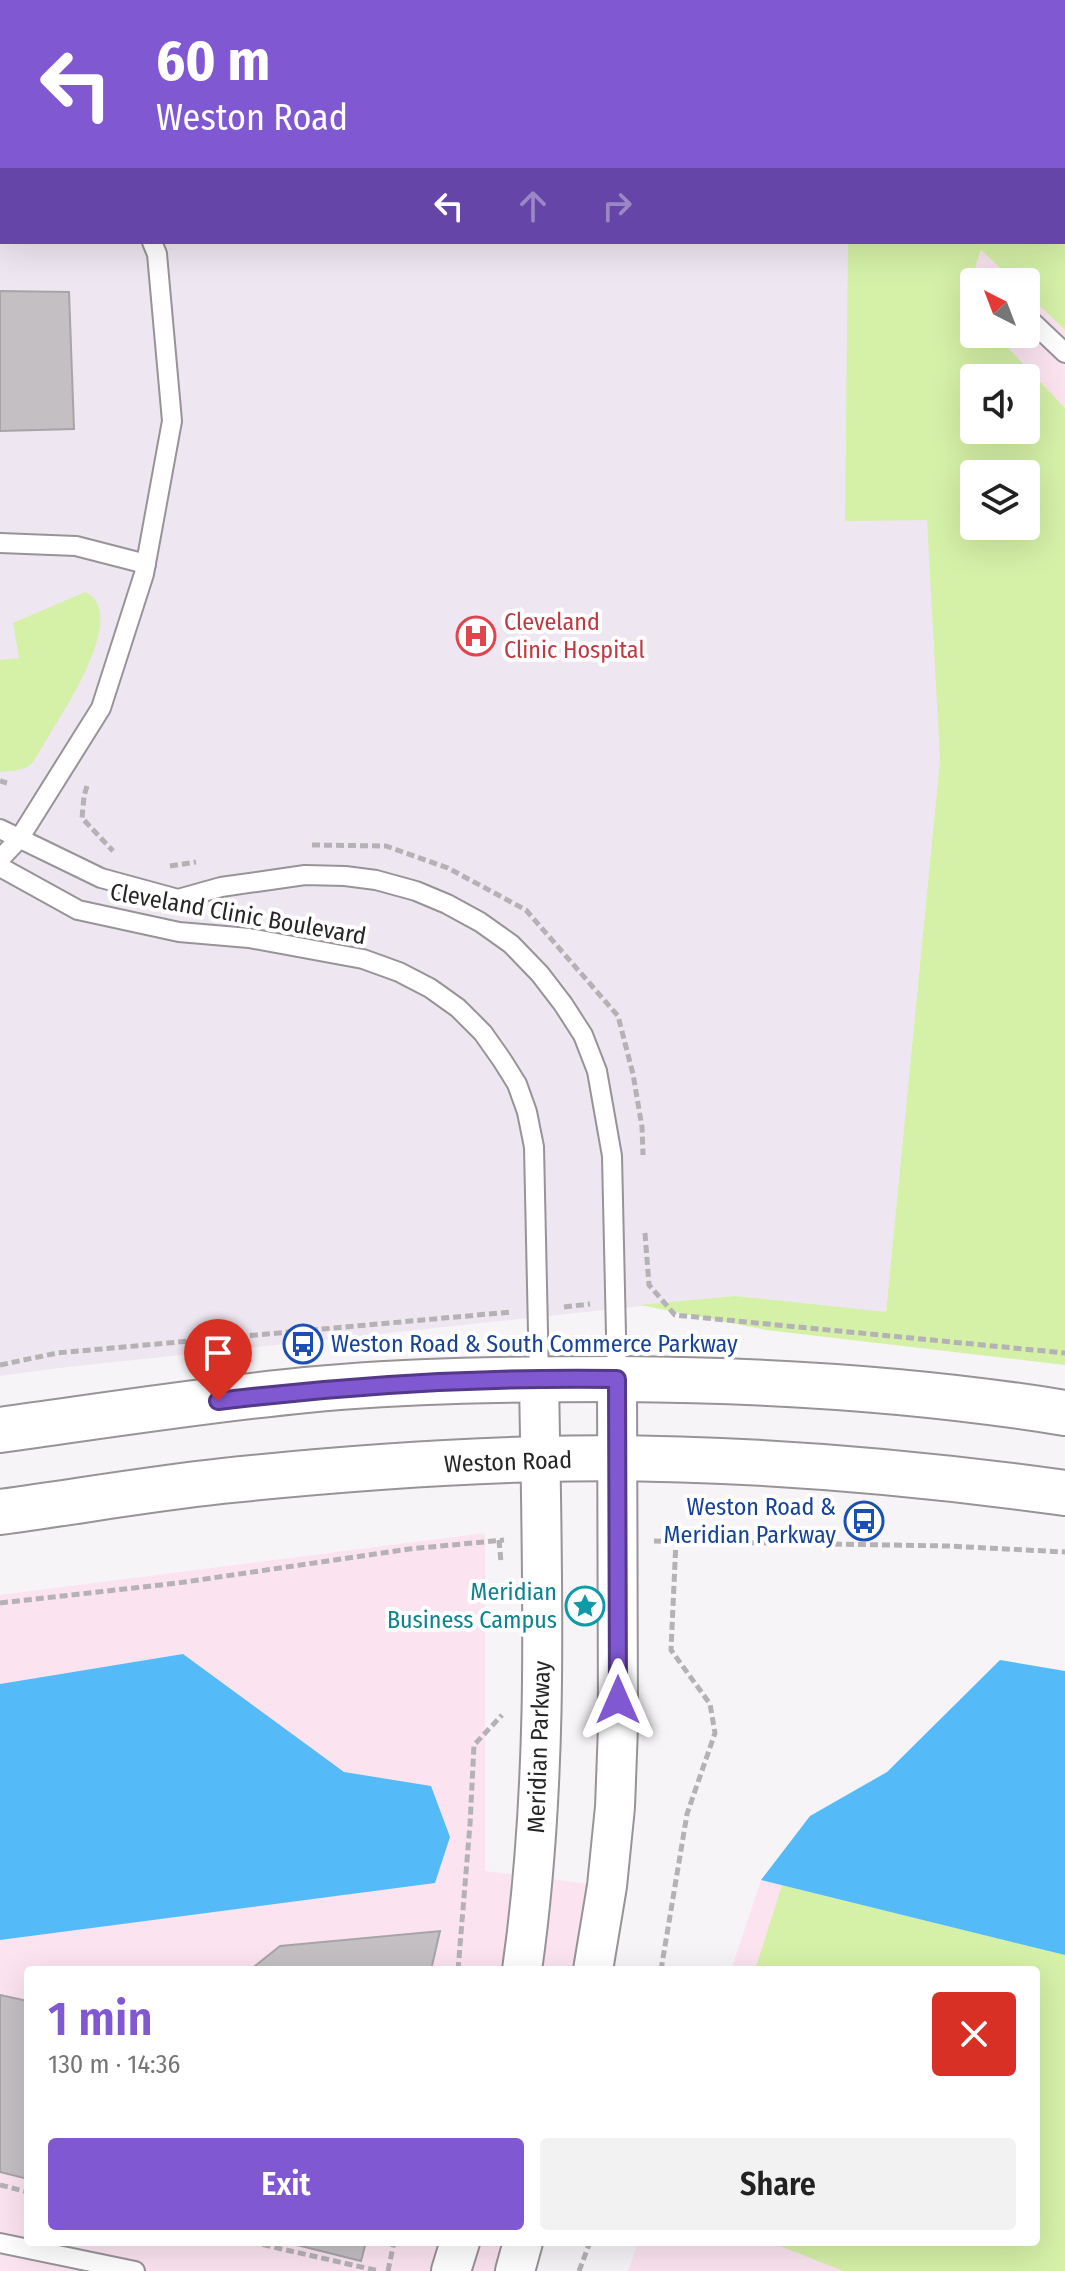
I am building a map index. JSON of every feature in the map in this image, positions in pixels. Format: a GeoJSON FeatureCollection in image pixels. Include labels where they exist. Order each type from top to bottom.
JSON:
{"type":"FeatureCollection","features":[{"type":"Feature","properties":{"kind":"main road"},"geometry":{"type":"LineString","coordinates":[[0,1430],[308,1390],[539,1378],[676,1380],[843,1389],[945,1397],[1065,1413]]}},
{"type":"Feature","properties":{"kind":"main road","name":"Weston Road"},"geometry":{"type":"LineString","coordinates":[[0,1512],[220,1482],[366,1468],[540,1459],[757,1464],[947,1478],[1065,1493]]}},
{"type":"Feature","properties":{"kind":"street","name":"Meridian Parkway"},"geometry":{"type":"LineString","coordinates":[[523,1966],[538,1829],[542,1696],[539,1378]]}},
{"type":"Feature","properties":{"kind":"street"},"geometry":{"type":"LineString","coordinates":[[594,1966],[607,1886],[616,1791],[617,1379]]}},
{"type":"Feature","properties":{"kind":"street"},"geometry":{"type":"LineString","coordinates":[[451,2271],[459,2246]]}},
{"type":"Feature","properties":{"kind":"street"},"geometry":{"type":"LineString","coordinates":[[515,2271],[522,2246]]}},
{"type":"Feature","properties":{"kind":"lane"},"geometry":{"type":"LineString","coordinates":[[0,859],[19,839],[101,708],[146,564],[172,421],[157,254],[153,244]]}},
{"type":"Feature","properties":{"kind":"lane"},"geometry":{"type":"LineString","coordinates":[[1040,329],[1065,353]]}},
{"type":"Feature","properties":{"kind":"lane"},"geometry":{"type":"LineString","coordinates":[[0,543],[76,546],[146,564]]}},
{"type":"Feature","properties":{"kind":"lane","name":"Cleveland Clinic Boulevard"},"geometry":{"type":"LineString","coordinates":[[0,829],[101,878],[178,899],[221,887],[305,875],[376,880],[447,904],[511,944],[563,1004],[583,1035],[597,1071],[612,1156],[617,1379]]}},
{"type":"Feature","properties":{"kind":"lane","name":"Cleveland Clinic Boulevard"},"geometry":{"type":"LineString","coordinates":[[0,867],[78,910],[179,932],[249,938],[363,959],[399,972],[430,988],[458,1008],[483,1033],[502,1060],[517,1084],[527,1112],[534,1147],[539,1378]]}},
{"type":"Feature","properties":{"kind":"lane"},"geometry":{"type":"LineString","coordinates":[[0,2243],[135,2271]]}},
{"type":"Feature","properties":{"kind":"path"},"geometry":{"type":"LineString","coordinates":[[0,1365],[57,1353],[659,1297]]}},
{"type":"Feature","properties":{"kind":"path"},"geometry":{"type":"LineString","coordinates":[[675,1315],[1065,1353]]}},
{"type":"Feature","properties":{"kind":"path"},"geometry":{"type":"LineString","coordinates":[[499,1540],[502,1571]]}},
{"type":"Feature","properties":{"kind":"path"},"geometry":{"type":"LineString","coordinates":[[662,1966],[687,1814],[715,1733],[710,1704],[671,1650],[676,1541]]}},
{"type":"Feature","properties":{"kind":"path"},"geometry":{"type":"LineString","coordinates":[[458,1966],[474,1745],[502,1715],[504,1701]]}},
{"type":"Feature","properties":{"kind":"path"},"geometry":{"type":"LineString","coordinates":[[0,2185],[24,2191]]}},
{"type":"Feature","properties":{"kind":"path"},"geometry":{"type":"LineString","coordinates":[[269,2246],[379,2271]]}},
{"type":"Feature","properties":{"kind":"path"},"geometry":{"type":"LineString","coordinates":[[388,2271],[393,2246]]}},
{"type":"Feature","properties":{"kind":"path"},"geometry":{"type":"LineString","coordinates":[[579,2271],[588,2246]]}},
{"type":"Feature","properties":{"kind":"shaded area","name":"Cleveland Clinic Hospital"},"geometry":{"type":"Polygon","coordinates":[[[0,244],[928,244],[960,483],[961,540],[886,1313],[735,1296],[0,1376],[0,244]]]}},
{"type":"Feature","properties":{"kind":"shaded area"},"geometry":{"type":"Polygon","coordinates":[[[981,250],[1000,268],[975,268],[981,250]]]}},
{"type":"Feature","properties":{"kind":"shaded area"},"geometry":{"type":"Polygon","coordinates":[[[1040,306],[1065,330],[1065,408],[1040,382],[1040,364],[1023,364],[1008,348],[1040,348],[1040,306]]]}},
{"type":"Feature","properties":{"kind":"shaded area"},"geometry":{"type":"Polygon","coordinates":[[[485,1533],[485,1871],[607,1886],[594,1966],[24,1966],[24,2246],[522,2246],[515,2271],[0,2271],[0,1595],[485,1533]]]}},
{"type":"Feature","properties":{"kind":"shaded area"},"geometry":{"type":"Polygon","coordinates":[[[761,1880],[1065,1955],[1065,2271],[628,2271],[637,2246],[1040,2246],[1040,1966],[732,1966],[761,1880]]]}},
{"type":"Feature","properties":{"kind":"green space"},"geometry":{"type":"Polygon","coordinates":[[[848,244],[1065,244],[1065,330],[1040,306],[1040,268],[1000,268],[981,250],[975,268],[960,268],[960,348],[1008,348],[1023,364],[960,364],[960,444],[1040,444],[1040,382],[1065,408],[1065,1365],[766,1330],[640,1305],[735,1296],[886,1312],[940,759],[927,520],[845,521],[848,244]]]}},
{"type":"Feature","properties":{"kind":"green space"},"geometry":{"type":"Polygon","coordinates":[[[85,592],[97,603],[100,619],[97,639],[80,683],[32,763],[0,772],[0,660],[19,658],[13,623],[85,592]]]}},
{"type":"Feature","properties":{"kind":"green space"},"geometry":{"type":"Polygon","coordinates":[[[782,1885],[1065,1955],[1065,2271],[843,2271],[780,2246],[1040,2246],[1040,1966],[756,1966],[782,1885]]]}},
{"type":"Feature","properties":{"kind":"water"},"geometry":{"type":"Polygon","coordinates":[[[183,1654],[344,1772],[431,1786],[450,1837],[435,1883],[0,1940],[0,1684],[183,1654]]]}},
{"type":"Feature","properties":{"kind":"water"},"geometry":{"type":"Polygon","coordinates":[[[1000,1660],[1065,1671],[1065,1955],[761,1880],[810,1816],[887,1772],[1000,1660]]]}},
{"type":"Feature","properties":{"kind":"building"},"geometry":{"type":"Polygon","coordinates":[[[0,291],[69,292],[74,429],[0,431],[0,291]]]}},
{"type":"Feature","properties":{"kind":"building"},"geometry":{"type":"Polygon","coordinates":[[[440,1931],[432,1966],[255,1966],[280,1946],[440,1931]]]}},
{"type":"Feature","properties":{"kind":"building"},"geometry":{"type":"Polygon","coordinates":[[[0,1995],[24,2000],[24,2178],[0,2172],[0,1995]]]}},
{"type":"Feature","properties":{"kind":"building"},"geometry":{"type":"Polygon","coordinates":[[[301,2246],[365,2246],[361,2261],[301,2246]]]}},
{"type":"Feature","properties":{"kind":"place","name":"Cleveland Clinic Hospital"},"geometry":{"type":"Point","coordinates":[476,636]}},
{"type":"Feature","properties":{"kind":"place","name":"Weston Road & South Commerce Parkway"},"geometry":{"type":"Point","coordinates":[303,1344]}},
{"type":"Feature","properties":{"kind":"place","name":"Weston Road & Meridian Parkway"},"geometry":{"type":"Point","coordinates":[864,1521]}},
{"type":"Feature","properties":{"kind":"place","name":"Meridian Business Campus"},"geometry":{"type":"Point","coordinates":[585,1606]}},
{"type":"Feature","properties":{"kind":"route"},"geometry":{"type":"LineString","coordinates":[[218,1401],[308,1390],[449,1381],[617,1379],[618,1700]]}}]}
